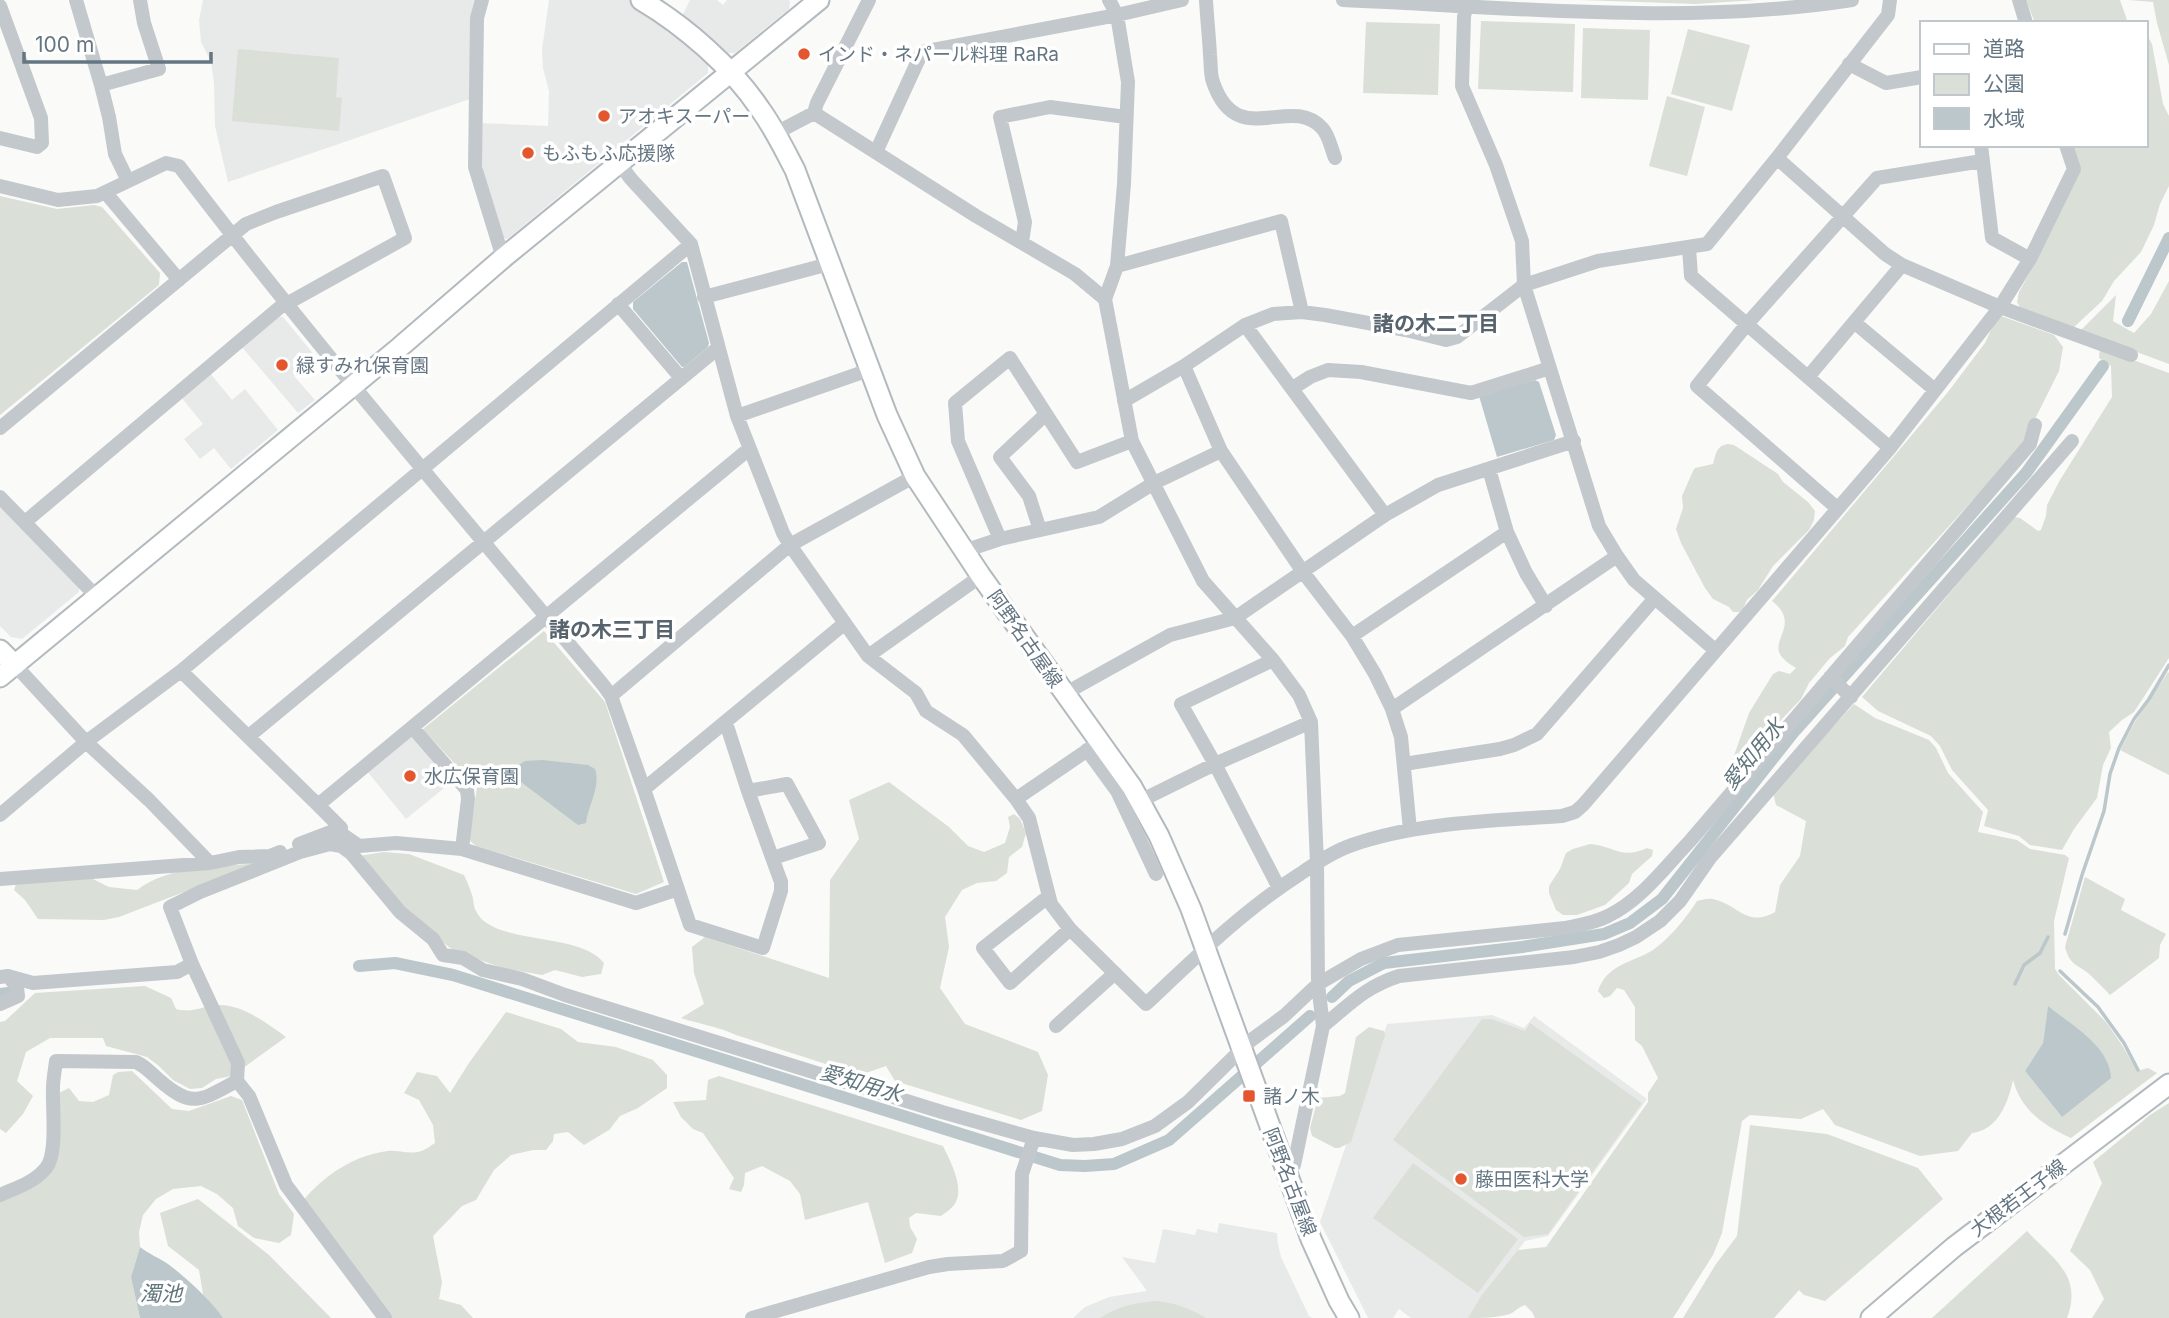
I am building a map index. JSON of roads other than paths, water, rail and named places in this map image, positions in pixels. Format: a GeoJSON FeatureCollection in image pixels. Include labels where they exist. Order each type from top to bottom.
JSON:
{"type":"FeatureCollection","features":[{"type":"Feature","properties":{"kind":"main road","name":"阿野名古屋線"},"geometry":{"type":"LineString","coordinates":[[641,0],[685,31],[730,73],[759,107],[776,133],[795,170],[869,370],[915,476],[1064,694],[1093,746],[1140,802],[1170,859],[1316,1250],[1349,1318]]}},
{"type":"Feature","properties":{"kind":"main road"},"geometry":{"type":"LineString","coordinates":[[0,650],[7,671],[503,258],[730,73],[806,4]]}},
{"type":"Feature","properties":{"kind":"main road","name":"大根若王子線"},"geometry":{"type":"LineString","coordinates":[[1871,1318],[1954,1247],[2169,1084]]}},
{"type":"Feature","properties":{"kind":"street"},"geometry":{"type":"LineString","coordinates":[[76,0],[110,117],[115,154],[128,181]]}},
{"type":"Feature","properties":{"kind":"street"},"geometry":{"type":"LineString","coordinates":[[101,85],[159,69],[144,23],[140,0]]}},
{"type":"Feature","properties":{"kind":"street"},"geometry":{"type":"LineString","coordinates":[[482,0],[477,18],[475,167],[503,258]]}},
{"type":"Feature","properties":{"kind":"street"},"geometry":{"type":"LineString","coordinates":[[776,133],[814,113],[869,0]]}},
{"type":"Feature","properties":{"kind":"street"},"geometry":{"type":"LineString","coordinates":[[1109,0],[1117,15],[1128,82],[1124,184],[1116,266],[1105,299],[1132,441],[1203,581],[1273,660],[1299,695],[1311,722],[1317,863],[1318,984],[1323,1026],[1294,1165],[1285,1170]]}},
{"type":"Feature","properties":{"kind":"street"},"geometry":{"type":"LineString","coordinates":[[876,152],[922,52],[1182,0]]}},
{"type":"Feature","properties":{"kind":"street"},"geometry":{"type":"LineString","coordinates":[[1206,0],[1212,80],[1224,104],[1247,120],[1293,116],[1317,123],[1325,131],[1335,158]]}},
{"type":"Feature","properties":{"kind":"street"},"geometry":{"type":"LineString","coordinates":[[1343,0],[1706,13],[1809,7],[1852,0]]}},
{"type":"Feature","properties":{"kind":"street"},"geometry":{"type":"LineString","coordinates":[[1124,401],[1184,366],[1245,325],[1273,314],[1302,312],[1406,330],[1446,340],[1457,337],[1524,285],[1598,261],[1707,244],[1777,159],[1888,15],[1890,0]]}},
{"type":"Feature","properties":{"kind":"street"},"geometry":{"type":"LineString","coordinates":[[2018,0],[2025,21]]}},
{"type":"Feature","properties":{"kind":"street"},"geometry":{"type":"LineString","coordinates":[[1467,3],[1462,86],[1496,165],[1522,241],[1524,285],[1600,526],[1634,580],[1715,650]]}},
{"type":"Feature","properties":{"kind":"street"},"geometry":{"type":"LineString","coordinates":[[0,6],[41,118],[43,133],[42,143],[37,147],[0,138]]}},
{"type":"Feature","properties":{"kind":"street"},"geometry":{"type":"LineString","coordinates":[[1849,64],[1886,83],[1920,77]]}},
{"type":"Feature","properties":{"kind":"street"},"geometry":{"type":"LineString","coordinates":[[1022,242],[1025,222],[1000,117],[1050,107],[1126,117]]}},
{"type":"Feature","properties":{"kind":"street"},"geometry":{"type":"LineString","coordinates":[[814,113],[1075,274],[1105,299]]}},
{"type":"Feature","properties":{"kind":"street"},"geometry":{"type":"LineString","coordinates":[[1981,147],[1992,238],[2030,259]]}},
{"type":"Feature","properties":{"kind":"street"},"geometry":{"type":"LineString","coordinates":[[619,163],[691,244],[737,416],[790,545],[868,656],[916,694],[926,711],[963,735],[1016,799],[1029,818],[1051,904],[1070,929],[1146,1004],[1205,949],[1279,888],[1350,845],[1410,831],[1452,825],[1562,816],[1575,812],[1583,805],[1890,448],[2000,307],[2030,259],[2074,169],[2067,147]]}},
{"type":"Feature","properties":{"kind":"street"},"geometry":{"type":"LineString","coordinates":[[1777,159],[1885,254],[1902,265],[2000,307],[2132,355]]}},
{"type":"Feature","properties":{"kind":"street"},"geometry":{"type":"LineString","coordinates":[[1837,508],[1697,386],[1747,324],[1877,178],[1982,161]]}},
{"type":"Feature","properties":{"kind":"street"},"geometry":{"type":"LineString","coordinates":[[0,186],[58,200],[97,196],[166,163],[179,166],[353,385],[611,696],[690,925],[763,948],[781,891],[781,882],[726,723]]}},
{"type":"Feature","properties":{"kind":"street"},"geometry":{"type":"LineString","coordinates":[[0,428],[247,224],[383,176],[405,238],[287,303],[25,522]]}},
{"type":"Feature","properties":{"kind":"street"},"geometry":{"type":"LineString","coordinates":[[104,192],[179,280]]}},
{"type":"Feature","properties":{"kind":"street"},"geometry":{"type":"LineString","coordinates":[[1116,266],[1281,221],[1302,312]]}},
{"type":"Feature","properties":{"kind":"street"},"geometry":{"type":"LineString","coordinates":[[0,816],[86,742],[181,671],[691,244]]}},
{"type":"Feature","properties":{"kind":"street"},"geometry":{"type":"LineString","coordinates":[[1689,248],[1691,276],[1890,448]]}},
{"type":"Feature","properties":{"kind":"street"},"geometry":{"type":"LineString","coordinates":[[704,296],[829,264]]}},
{"type":"Feature","properties":{"kind":"street"},"geometry":{"type":"LineString","coordinates":[[1808,377],[1902,265]]}},
{"type":"Feature","properties":{"kind":"street"},"geometry":{"type":"LineString","coordinates":[[618,304],[681,378]]}},
{"type":"Feature","properties":{"kind":"street"},"geometry":{"type":"LineString","coordinates":[[1854,322],[1935,390]]}},
{"type":"Feature","properties":{"kind":"street"},"geometry":{"type":"LineString","coordinates":[[1245,325],[1385,515]]}},
{"type":"Feature","properties":{"kind":"street"},"geometry":{"type":"LineString","coordinates":[[249,736],[718,348]]}},
{"type":"Feature","properties":{"kind":"street"},"geometry":{"type":"LineString","coordinates":[[1000,539],[958,441],[955,403],[1010,358],[1077,462],[1132,441]]}},
{"type":"Feature","properties":{"kind":"street"},"geometry":{"type":"LineString","coordinates":[[1184,366],[1221,451],[1304,572],[1352,636],[1375,674],[1392,709],[1401,737],[1410,831]]}},
{"type":"Feature","properties":{"kind":"street"},"geometry":{"type":"LineString","coordinates":[[1293,388],[1328,370],[1361,372],[1471,393],[1550,368]]}},
{"type":"Feature","properties":{"kind":"street"},"geometry":{"type":"LineString","coordinates":[[737,416],[869,370]]}},
{"type":"Feature","properties":{"kind":"street"},"geometry":{"type":"LineString","coordinates":[[1040,530],[1029,495],[1000,457],[1046,414]]}},
{"type":"Feature","properties":{"kind":"street"},"geometry":{"type":"LineString","coordinates":[[385,1318],[286,1185],[249,1096],[237,1081],[238,1063],[192,964],[170,906],[300,852],[330,844],[341,846],[351,853],[400,912],[433,939],[443,955],[463,958],[483,970],[522,979],[672,1029],[1033,1141],[1094,1144],[1141,1134],[1188,1102],[1318,984],[1361,959],[1398,945],[1565,928],[1607,917],[1634,900],[1691,842],[1832,679],[2030,444],[2035,425]]}},
{"type":"Feature","properties":{"kind":"street"},"geometry":{"type":"LineString","coordinates":[[1064,694],[1170,635],[1235,618],[1385,515],[1438,485],[1574,441]]}},
{"type":"Feature","properties":{"kind":"street"},"geometry":{"type":"LineString","coordinates":[[1323,1026],[1358,996],[1379,983],[1399,976],[1600,952],[1619,945],[1660,921],[1680,901],[1709,857],[2072,441]]}},
{"type":"Feature","properties":{"kind":"street"},"geometry":{"type":"LineString","coordinates":[[318,805],[749,449]]}},
{"type":"Feature","properties":{"kind":"street"},"geometry":{"type":"LineString","coordinates":[[964,551],[1000,539],[1099,517],[1154,483],[1221,451]]}},
{"type":"Feature","properties":{"kind":"street"},"geometry":{"type":"LineString","coordinates":[[1489,469],[1507,532],[1526,573],[1546,606]]}},
{"type":"Feature","properties":{"kind":"street"},"geometry":{"type":"LineString","coordinates":[[611,696],[790,545],[915,476]]}},
{"type":"Feature","properties":{"kind":"street"},"geometry":{"type":"LineString","coordinates":[[0,497],[97,597]]}},
{"type":"Feature","properties":{"kind":"street"},"geometry":{"type":"LineString","coordinates":[[1352,636],[1507,532]]}},
{"type":"Feature","properties":{"kind":"street"},"geometry":{"type":"LineString","coordinates":[[1392,709],[1617,556]]}},
{"type":"Feature","properties":{"kind":"street"},"geometry":{"type":"LineString","coordinates":[[868,656],[981,576]]}},
{"type":"Feature","properties":{"kind":"street"},"geometry":{"type":"LineString","coordinates":[[1404,764],[1500,749],[1537,734],[1654,598]]}},
{"type":"Feature","properties":{"kind":"street"},"geometry":{"type":"LineString","coordinates":[[644,789],[845,623]]}},
{"type":"Feature","properties":{"kind":"street"},"geometry":{"type":"LineString","coordinates":[[1273,660],[1181,704],[1279,888]]}},
{"type":"Feature","properties":{"kind":"street"},"geometry":{"type":"LineString","coordinates":[[7,671],[149,800],[209,863]]}},
{"type":"Feature","properties":{"kind":"street"},"geometry":{"type":"LineString","coordinates":[[0,878],[270,856],[341,828],[181,671]]}},
{"type":"Feature","properties":{"kind":"street"},"geometry":{"type":"LineString","coordinates":[[1832,679],[1849,695]]}},
{"type":"Feature","properties":{"kind":"street"},"geometry":{"type":"LineString","coordinates":[[1140,802],[1215,764],[1311,722]]}},
{"type":"Feature","properties":{"kind":"street"},"geometry":{"type":"LineString","coordinates":[[413,728],[467,790],[461,849]]}},
{"type":"Feature","properties":{"kind":"street"},"geometry":{"type":"LineString","coordinates":[[1016,799],[1093,746],[1156,874]]}},
{"type":"Feature","properties":{"kind":"street"},"geometry":{"type":"LineString","coordinates":[[748,791],[787,784],[819,843],[773,858]]}},
{"type":"Feature","properties":{"kind":"street"},"geometry":{"type":"LineString","coordinates":[[336,830],[359,846],[396,843],[461,849],[636,903],[678,889]]}},
{"type":"Feature","properties":{"kind":"street"},"geometry":{"type":"LineString","coordinates":[[1691,842],[1709,857]]}},
{"type":"Feature","properties":{"kind":"street"},"geometry":{"type":"LineString","coordinates":[[1049,896],[983,948],[1010,983],[1070,929]]}},
{"type":"Feature","properties":{"kind":"street"},"geometry":{"type":"LineString","coordinates":[[4,976],[33,984],[177,972],[192,964]]}},
{"type":"Feature","properties":{"kind":"street"},"geometry":{"type":"LineString","coordinates":[[1056,1026],[1115,973]]}},
{"type":"Feature","properties":{"kind":"street"},"geometry":{"type":"LineString","coordinates":[[0,1004],[18,996],[17,987],[4,976]]}},
{"type":"Feature","properties":{"kind":"street"},"geometry":{"type":"LineString","coordinates":[[0,1195],[26,1184],[49,1165],[52,1150],[52,1085],[56,1061],[136,1062],[174,1093],[191,1100],[212,1095],[237,1081]]}},
{"type":"Feature","properties":{"kind":"street"},"geometry":{"type":"LineString","coordinates":[[752,1318],[929,1267],[1003,1261],[1021,1251],[1021,1187],[1033,1141]]}},
{"type":"Feature","properties":{"kind":"water"},"geometry":{"type":"Polygon","coordinates":[[[682,262],[687,262],[709,343],[708,347],[684,367],[633,309],[633,302],[682,262]]]}},
{"type":"Feature","properties":{"kind":"water"},"geometry":{"type":"Polygon","coordinates":[[[1535,380],[1539,382],[1556,435],[1554,440],[1497,457],[1479,396],[1535,380]]]}},
{"type":"Feature","properties":{"kind":"water"},"geometry":{"type":"Polygon","coordinates":[[[525,761],[588,765],[595,769],[595,789],[586,823],[578,825],[513,776],[517,766],[525,761]]]}},
{"type":"Feature","properties":{"kind":"water"},"geometry":{"type":"Polygon","coordinates":[[[2048,1006],[2097,1046],[2109,1066],[2111,1078],[2062,1117],[2025,1071],[2043,1043],[2048,1006]]]}},
{"type":"Feature","properties":{"kind":"water","name":"濁池"},"geometry":{"type":"Polygon","coordinates":[[[140,1247],[182,1275],[223,1318],[140,1318],[131,1277],[140,1247]]]}},
{"type":"Feature","properties":{"kind":"waterway","name":"愛知用水"},"geometry":{"type":"LineString","coordinates":[[2128,321],[2169,238]]}},
{"type":"Feature","properties":{"kind":"waterway","name":"愛知用水"},"geometry":{"type":"LineString","coordinates":[[1332,997],[1349,981],[1384,963],[1522,947],[1604,934],[1630,923],[1662,899],[1793,733],[2026,473],[2103,366]]}},
{"type":"Feature","properties":{"kind":"waterway"},"geometry":{"type":"LineString","coordinates":[[2065,934],[2104,811],[2110,774],[2119,748],[2134,719],[2169,665]]}},
{"type":"Feature","properties":{"kind":"waterway"},"geometry":{"type":"LineString","coordinates":[[2015,984],[2024,965],[2040,953],[2048,937]]}},
{"type":"Feature","properties":{"kind":"waterway","name":"愛知用水"},"geometry":{"type":"LineString","coordinates":[[359,966],[395,963],[453,975],[1060,1165],[1114,1164],[1169,1140],[1310,1016]]}},
{"type":"Feature","properties":{"kind":"waterway"},"geometry":{"type":"LineString","coordinates":[[2060,971],[2098,1007],[2124,1043],[2138,1070]]}},
{"type":"Feature","properties":{"kind":"waterway","name":"愛知用水"},"geometry":{"type":"LineString","coordinates":[[0,994],[8,993]]}},
{"type":"Feature","properties":{"kind":"place","name":"インド・ネパール料理 RaRa"},"geometry":{"type":"Point","coordinates":[804,54]}},
{"type":"Feature","properties":{"kind":"place","name":"アオキスーパー"},"geometry":{"type":"Point","coordinates":[604,116]}},
{"type":"Feature","properties":{"kind":"place","name":"もふもふ応援隊"},"geometry":{"type":"Point","coordinates":[528,153]}},
{"type":"Feature","properties":{"kind":"place","name":"緑すみれ保育園"},"geometry":{"type":"Point","coordinates":[282,365]}},
{"type":"Feature","properties":{"kind":"place","name":"水広保育園"},"geometry":{"type":"Point","coordinates":[410,776]}},
{"type":"Feature","properties":{"kind":"place","name":"諸ノ木"},"geometry":{"type":"Point","coordinates":[1249,1096]}},
{"type":"Feature","properties":{"kind":"place","name":"藤田医科大学"},"geometry":{"type":"Point","coordinates":[1461,1179]}},
{"type":"Feature","properties":{"kind":"district","name":"諸の木二丁目"},"geometry":{"type":"Point","coordinates":[1436,323]}},
{"type":"Feature","properties":{"kind":"district","name":"諸の木三丁目"},"geometry":{"type":"Point","coordinates":[612,629]}}]}
